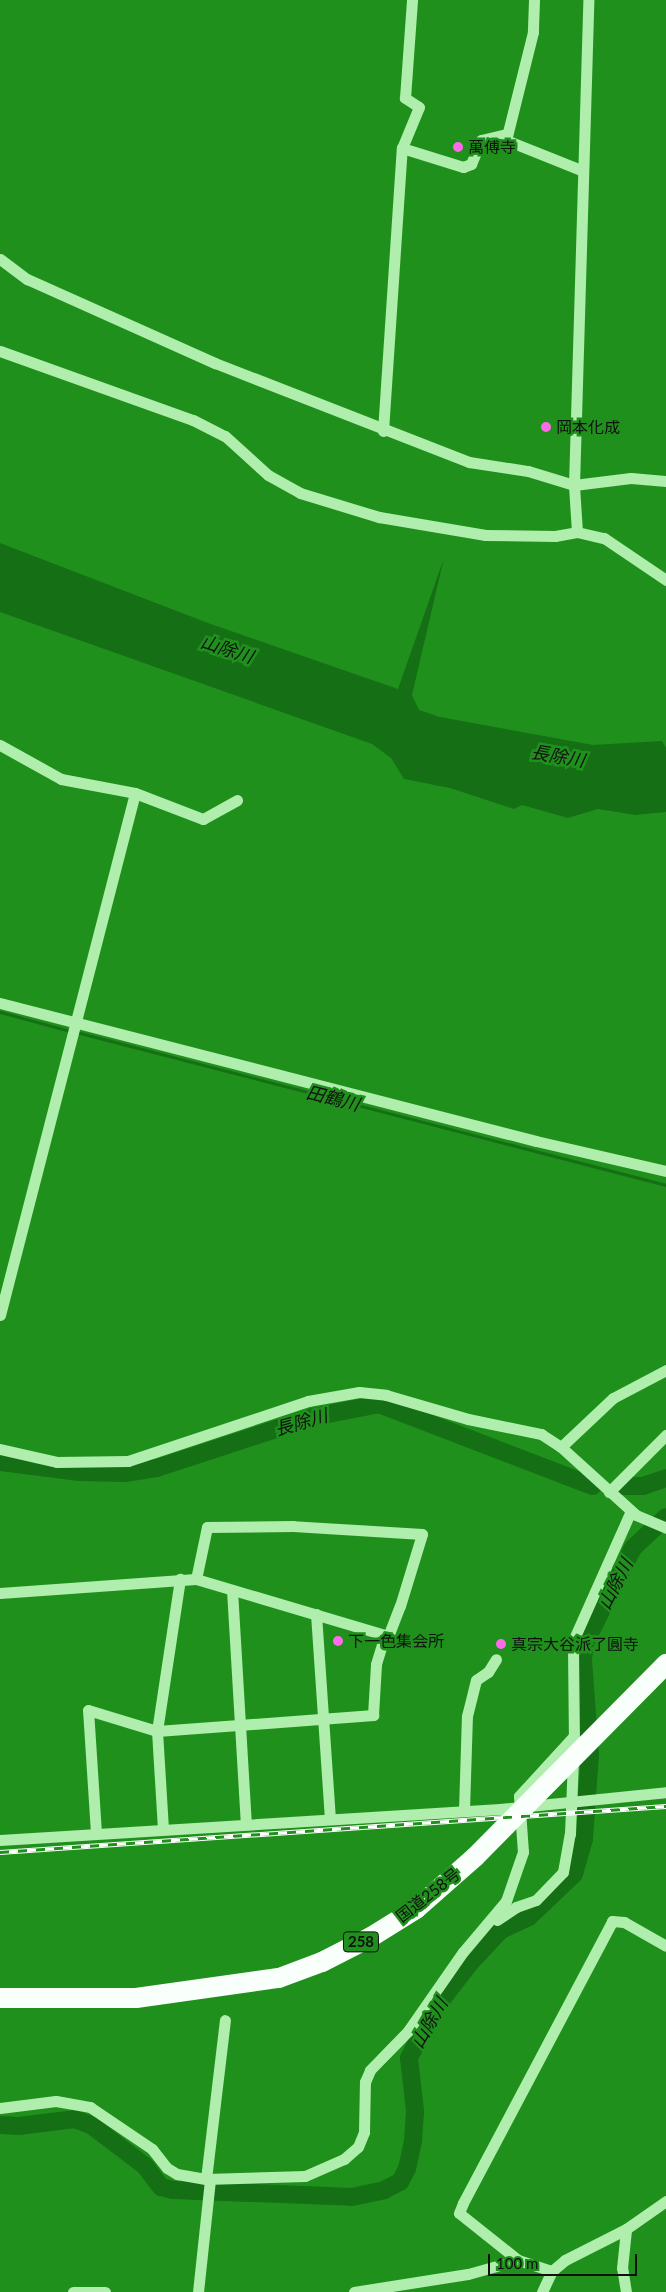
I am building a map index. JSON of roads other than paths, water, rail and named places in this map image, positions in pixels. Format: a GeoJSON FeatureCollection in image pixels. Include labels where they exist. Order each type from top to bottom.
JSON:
{"type":"FeatureCollection","features":[{"type":"Feature","properties":{"kind":"highway","name":"国道258号"},"geometry":{"type":"LineString","coordinates":[[0,1998],[136,1998],[279,1978],[322,1962],[371,1937],[416,1909],[475,1857],[666,1664]]}},
{"type":"Feature","properties":{"kind":"street"},"geometry":{"type":"LineString","coordinates":[[383,431],[402,148],[419,108],[405,98],[412,0]]}},
{"type":"Feature","properties":{"kind":"street"},"geometry":{"type":"LineString","coordinates":[[534,0],[533,32],[506,140],[581,170]]}},
{"type":"Feature","properties":{"kind":"street"},"geometry":{"type":"LineString","coordinates":[[577,532],[574,485],[581,170],[588,0]]}},
{"type":"Feature","properties":{"kind":"street"},"geometry":{"type":"LineString","coordinates":[[402,148],[463,167],[471,164],[481,140],[507,134]]}},
{"type":"Feature","properties":{"kind":"street"},"geometry":{"type":"LineString","coordinates":[[0,259],[27,279],[215,364],[383,431],[469,462],[528,471],[574,485],[631,478],[666,481]]}},
{"type":"Feature","properties":{"kind":"street"},"geometry":{"type":"LineString","coordinates":[[0,350],[193,420],[225,436],[268,475],[300,493],[379,517],[485,535],[555,536],[577,532],[604,538],[666,580]]}},
{"type":"Feature","properties":{"kind":"street"},"geometry":{"type":"LineString","coordinates":[[0,746],[61,779],[135,793],[203,819],[237,800]]}},
{"type":"Feature","properties":{"kind":"street"},"geometry":{"type":"LineString","coordinates":[[0,1315],[135,793]]}},
{"type":"Feature","properties":{"kind":"street"},"geometry":{"type":"LineString","coordinates":[[0,1003],[73,1028],[666,1171]]}},
{"type":"Feature","properties":{"kind":"street"},"geometry":{"type":"LineString","coordinates":[[561,1447],[613,1398],[666,1370]]}},
{"type":"Feature","properties":{"kind":"street"},"geometry":{"type":"LineString","coordinates":[[0,1449],[57,1462],[128,1461],[308,1401],[360,1392],[386,1395],[468,1419],[541,1434],[561,1447],[633,1513],[665,1528]]}},
{"type":"Feature","properties":{"kind":"street"},"geometry":{"type":"LineString","coordinates":[[609,1492],[666,1435]]}},
{"type":"Feature","properties":{"kind":"street"},"geometry":{"type":"LineString","coordinates":[[482,1931],[487,1930],[506,1912],[536,1900],[563,1872],[575,1801],[573,1641],[633,1513]]}},
{"type":"Feature","properties":{"kind":"street"},"geometry":{"type":"LineString","coordinates":[[0,1593],[196,1579],[385,1635],[390,1634],[422,1534],[293,1526],[207,1528],[196,1579]]}},
{"type":"Feature","properties":{"kind":"street"},"geometry":{"type":"LineString","coordinates":[[163,1829],[157,1731],[180,1579]]}},
{"type":"Feature","properties":{"kind":"street"},"geometry":{"type":"LineString","coordinates":[[232,1590],[246,1823]]}},
{"type":"Feature","properties":{"kind":"street"},"geometry":{"type":"LineString","coordinates":[[316,1614],[330,1818]]}},
{"type":"Feature","properties":{"kind":"street"},"geometry":{"type":"LineString","coordinates":[[96,1833],[88,1710],[157,1731],[374,1715],[376,1664],[385,1635]]}},
{"type":"Feature","properties":{"kind":"street"},"geometry":{"type":"LineString","coordinates":[[464,1810],[467,1716],[476,1680],[488,1672],[496,1659]]}},
{"type":"Feature","properties":{"kind":"street"},"geometry":{"type":"LineString","coordinates":[[0,2108],[56,2101],[90,2107],[152,2149],[166,2168],[177,2174],[208,2180],[306,2176],[344,2159],[358,2147],[364,2132],[365,2082],[370,2070],[408,2031],[463,1952],[502,1908],[515,1880],[523,1852],[519,1796],[574,1736]]}},
{"type":"Feature","properties":{"kind":"street"},"geometry":{"type":"LineString","coordinates":[[0,1840],[520,1806],[666,1792]]}},
{"type":"Feature","properties":{"kind":"street"},"geometry":{"type":"LineString","coordinates":[[552,2271],[518,2260],[459,2213],[612,1921],[624,1922],[666,1946]]}},
{"type":"Feature","properties":{"kind":"street"},"geometry":{"type":"LineString","coordinates":[[202,2291],[203,2236],[209,2201],[208,2180],[225,2020]]}},
{"type":"Feature","properties":{"kind":"street"},"geometry":{"type":"LineString","coordinates":[[542,2292],[552,2271],[565,2260],[626,2229],[666,2201]]}},
{"type":"Feature","properties":{"kind":"street"},"geometry":{"type":"LineString","coordinates":[[626,2229],[622,2268],[626,2292]]}},
{"type":"Feature","properties":{"kind":"street"},"geometry":{"type":"LineString","coordinates":[[354,2292],[468,2274],[518,2260]]}},
{"type":"Feature","properties":{"kind":"street"},"geometry":{"type":"LineString","coordinates":[[73,2292],[105,2292]]}},
{"type":"Feature","properties":{"kind":"water"},"geometry":{"type":"Polygon","coordinates":[[[0,543],[208,623],[398,689],[444,558],[412,695],[419,710],[440,717],[593,745],[662,741],[666,748],[666,812],[635,815],[598,809],[568,818],[522,805],[514,809],[450,788],[404,779],[391,758],[372,744],[0,612],[0,543]]]}},
{"type":"Feature","properties":{"kind":"waterway","name":"田鶴川"},"geometry":{"type":"LineString","coordinates":[[0,1012],[70,1031]]}},
{"type":"Feature","properties":{"kind":"waterway","name":"田鶴川"},"geometry":{"type":"LineString","coordinates":[[76,1032],[666,1185]]}},
{"type":"Feature","properties":{"kind":"waterway","name":"長除川"},"geometry":{"type":"LineString","coordinates":[[0,1462],[79,1472],[125,1473],[157,1468],[313,1417],[379,1404],[593,1486]]}},
{"type":"Feature","properties":{"kind":"waterway","name":"長除川"},"geometry":{"type":"LineString","coordinates":[[622,1486],[643,1486],[666,1478]]}},
{"type":"Feature","properties":{"kind":"waterway","name":"山除川"},"geometry":{"type":"LineString","coordinates":[[0,2125],[19,2126],[75,2119],[91,2125],[145,2166],[161,2187],[173,2190],[352,2197],[384,2190],[400,2182],[407,2169],[413,2141],[415,2111],[409,2058],[433,2011],[470,1963],[501,1930],[529,1917],[574,1874],[584,1838],[590,1755],[583,1659],[585,1643],[633,1548],[666,1517]]}},
{"type":"Feature","properties":{"kind":"railway"},"geometry":{"type":"LineString","coordinates":[[0,1852],[666,1806]]}},
{"type":"Feature","properties":{"kind":"place","name":"萬傅寺"},"geometry":{"type":"Point","coordinates":[458,147]}},
{"type":"Feature","properties":{"kind":"place","name":"岡本化成"},"geometry":{"type":"Point","coordinates":[546,427]}},
{"type":"Feature","properties":{"kind":"place","name":"下一色集会所"},"geometry":{"type":"Point","coordinates":[338,1641]}},
{"type":"Feature","properties":{"kind":"place","name":"真宗大谷派了圓寺"},"geometry":{"type":"Point","coordinates":[501,1644]}}]}
